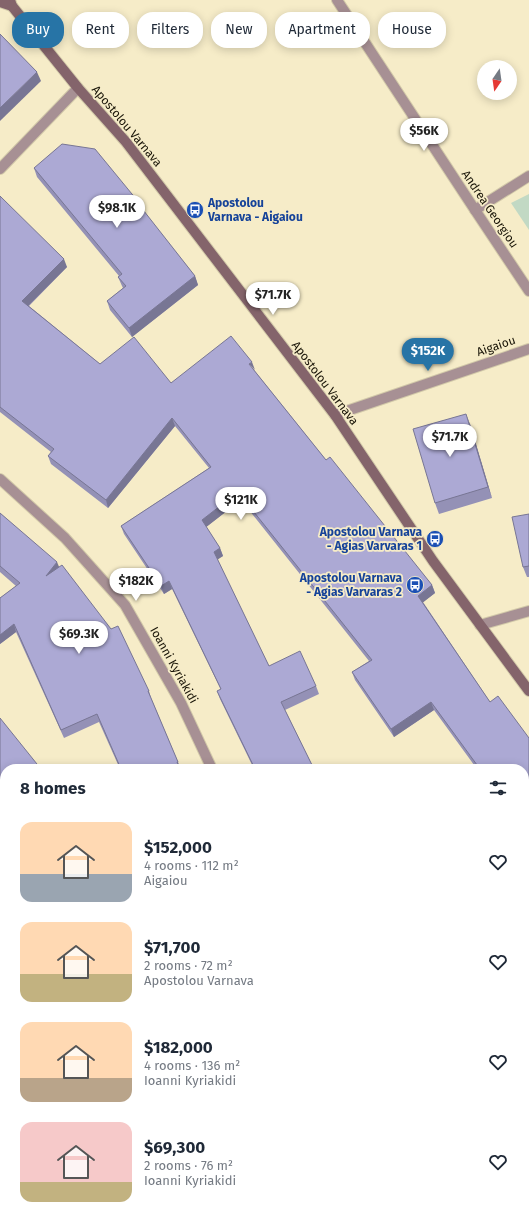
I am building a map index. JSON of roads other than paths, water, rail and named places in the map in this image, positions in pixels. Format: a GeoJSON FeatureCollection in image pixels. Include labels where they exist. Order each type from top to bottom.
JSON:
{"type":"FeatureCollection","features":[{"type":"Feature","properties":{"kind":"main road","name":"Apostolou Varnava"},"geometry":{"type":"LineString","coordinates":[[0,2],[11,3],[78,88],[126,142],[335,415],[433,561],[529,691]]}},
{"type":"Feature","properties":{"kind":"street","name":"Andrea Georgiou"},"geometry":{"type":"LineString","coordinates":[[340,1],[529,291]]}},
{"type":"Feature","properties":{"kind":"street"},"geometry":{"type":"LineString","coordinates":[[0,169],[78,88]]}},
{"type":"Feature","properties":{"kind":"street"},"geometry":{"type":"LineString","coordinates":[[475,210],[529,176]]}},
{"type":"Feature","properties":{"kind":"street","name":"Aigaiou"},"geometry":{"type":"LineString","coordinates":[[335,415],[529,349]]}},
{"type":"Feature","properties":{"kind":"street","name":"Ioanni Kyriakidi"},"geometry":{"type":"LineString","coordinates":[[0,479],[65,538],[125,605],[181,704],[210,764]]}},
{"type":"Feature","properties":{"kind":"street"},"geometry":{"type":"LineString","coordinates":[[480,625],[529,611]]}},
{"type":"Feature","properties":{"kind":"place","name":"Apostolou Varnava - Aigaiou"},"geometry":{"type":"Point","coordinates":[195,210]}},
{"type":"Feature","properties":{"kind":"place","name":"Apostolou Varnava - Agias Varvaras 1"},"geometry":{"type":"Point","coordinates":[435,539]}},
{"type":"Feature","properties":{"kind":"place","name":"Apostolou Varnava - Agias Varvaras 2"},"geometry":{"type":"Point","coordinates":[415,585]}}]}
